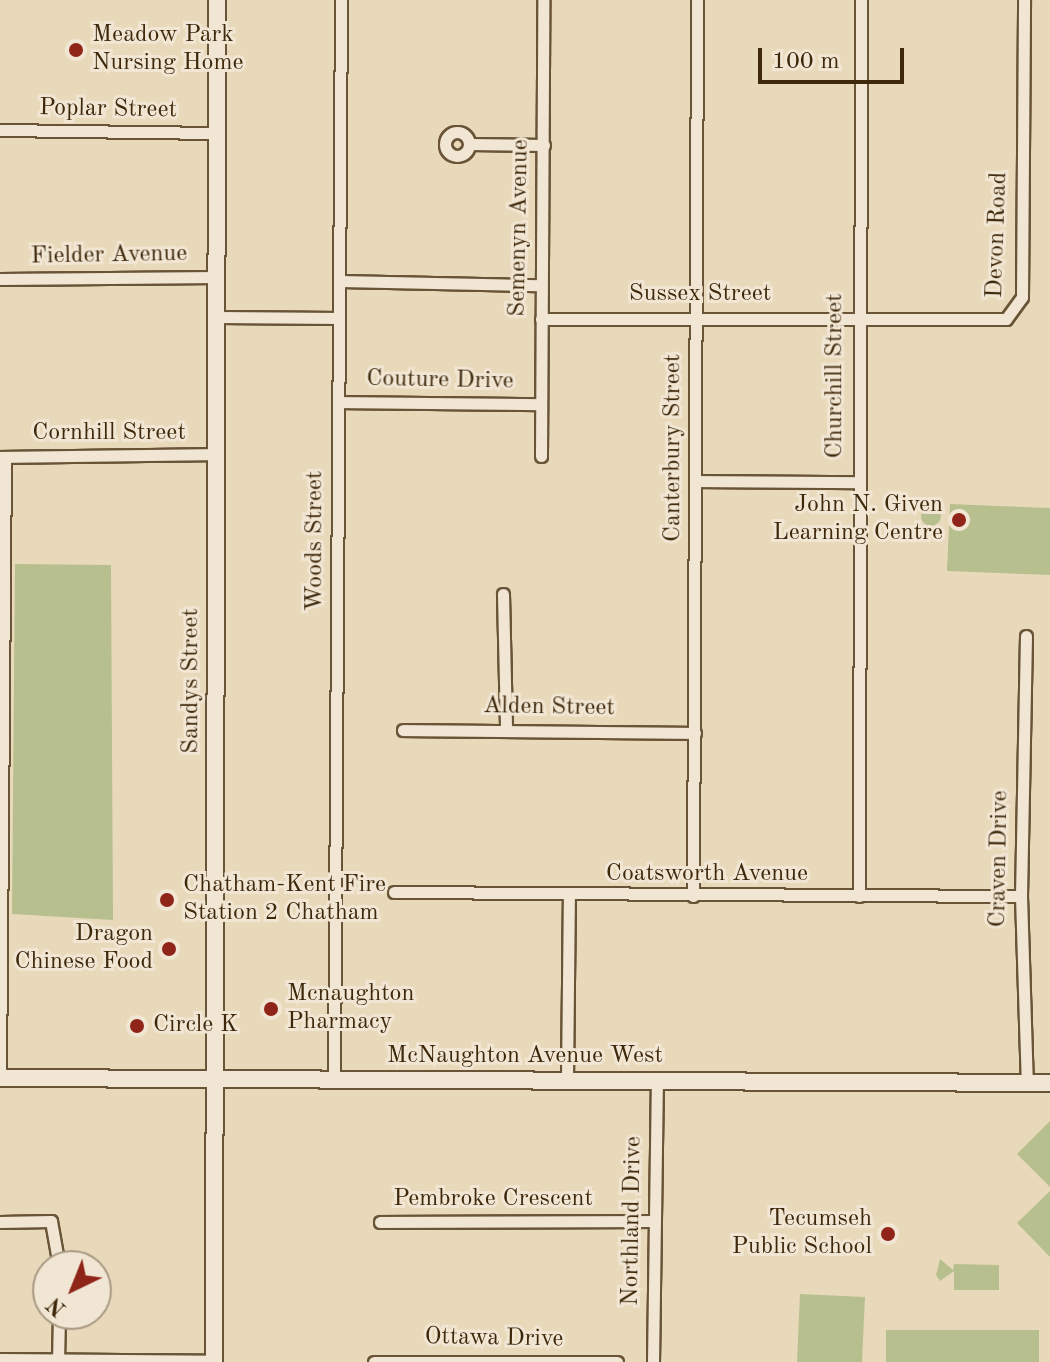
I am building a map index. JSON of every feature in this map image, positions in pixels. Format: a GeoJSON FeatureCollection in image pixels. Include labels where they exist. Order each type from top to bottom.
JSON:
{"type":"FeatureCollection","features":[{"type":"Feature","properties":{"kind":"street","name":"Sandys Street"},"geometry":{"type":"LineString","coordinates":[[214,1361],[217,0]]}},
{"type":"Feature","properties":{"kind":"street","name":"Woods Street"},"geometry":{"type":"LineString","coordinates":[[334,1082],[341,0]]}},
{"type":"Feature","properties":{"kind":"street","name":"Semenyn Avenue"},"geometry":{"type":"LineString","coordinates":[[541,456],[539,285],[544,145],[543,0]]}},
{"type":"Feature","properties":{"kind":"street","name":"Canterbury Street"},"geometry":{"type":"LineString","coordinates":[[693,896],[697,0]]}},
{"type":"Feature","properties":{"kind":"street","name":"Churchill Street"},"geometry":{"type":"LineString","coordinates":[[859,896],[861,0]]}},
{"type":"Feature","properties":{"kind":"street","name":"Devon Road"},"geometry":{"type":"LineString","coordinates":[[859,316],[1006,319],[1016,313],[1022,297],[1024,0]]}},
{"type":"Feature","properties":{"kind":"street","name":"Poplar Street"},"geometry":{"type":"LineString","coordinates":[[0,130],[215,133]]}},
{"type":"Feature","properties":{"kind":"street"},"geometry":{"type":"LineString","coordinates":[[469,144],[544,145]]}},
{"type":"Feature","properties":{"kind":"street","name":"Fielder Avenue"},"geometry":{"type":"LineString","coordinates":[[0,279],[218,277]]}},
{"type":"Feature","properties":{"kind":"street"},"geometry":{"type":"LineString","coordinates":[[340,281],[539,285]]}},
{"type":"Feature","properties":{"kind":"street","name":"Sussex Street"},"geometry":{"type":"LineString","coordinates":[[541,319],[859,316]]}},
{"type":"Feature","properties":{"kind":"street"},"geometry":{"type":"LineString","coordinates":[[218,317],[339,318]]}},
{"type":"Feature","properties":{"kind":"street","name":"Couture Drive"},"geometry":{"type":"LineString","coordinates":[[339,402],[540,404]]}},
{"type":"Feature","properties":{"kind":"street","name":"Cornhill Street"},"geometry":{"type":"LineString","coordinates":[[2,457],[217,454]]}},
{"type":"Feature","properties":{"kind":"street"},"geometry":{"type":"LineString","coordinates":[[0,1078],[2,457]]}},
{"type":"Feature","properties":{"kind":"street"},"geometry":{"type":"LineString","coordinates":[[696,481],[859,482]]}},
{"type":"Feature","properties":{"kind":"street"},"geometry":{"type":"LineString","coordinates":[[503,594],[506,729]]}},
{"type":"Feature","properties":{"kind":"street","name":"Craven Drive"},"geometry":{"type":"LineString","coordinates":[[1026,636],[1021,896],[1027,1082]]}},
{"type":"Feature","properties":{"kind":"street","name":"Alden Street"},"geometry":{"type":"LineString","coordinates":[[403,730],[695,733]]}},
{"type":"Feature","properties":{"kind":"street","name":"Coatsworth Avenue"},"geometry":{"type":"LineString","coordinates":[[394,892],[569,897],[1021,896]]}},
{"type":"Feature","properties":{"kind":"street"},"geometry":{"type":"LineString","coordinates":[[567,1079],[569,897]]}},
{"type":"Feature","properties":{"kind":"street","name":"McNaughton Avenue West"},"geometry":{"type":"LineString","coordinates":[[0,1078],[334,1082],[567,1079],[1050,1083]]}},
{"type":"Feature","properties":{"kind":"street","name":"Northland Drive"},"geometry":{"type":"LineString","coordinates":[[653,1362],[657,1080]]}},
{"type":"Feature","properties":{"kind":"street"},"geometry":{"type":"LineString","coordinates":[[0,1222],[51,1221],[56,1250]]}},
{"type":"Feature","properties":{"kind":"street","name":"Pembroke Crescent"},"geometry":{"type":"LineString","coordinates":[[380,1222],[653,1221]]}},
{"type":"Feature","properties":{"kind":"street"},"geometry":{"type":"LineString","coordinates":[[58,1361],[59,1330]]}},
{"type":"Feature","properties":{"kind":"street"},"geometry":{"type":"LineString","coordinates":[[0,1359],[214,1361]]}},
{"type":"Feature","properties":{"kind":"street","name":"Ottawa Drive"},"geometry":{"type":"LineString","coordinates":[[374,1362],[617,1362]]}},
{"type":"Feature","properties":{"kind":"green space"},"geometry":{"type":"Polygon","coordinates":[[[950,504],[1050,508],[1050,575],[947,571],[950,504]]]}},
{"type":"Feature","properties":{"kind":"green space"},"geometry":{"type":"Polygon","coordinates":[[[931,506],[938,509],[941,516],[938,523],[931,526],[924,523],[921,516],[924,509],[931,506]]]}},
{"type":"Feature","properties":{"kind":"green space"},"geometry":{"type":"Polygon","coordinates":[[[15,564],[111,565],[113,920],[12,914],[15,564]]]}},
{"type":"Feature","properties":{"kind":"green space"},"geometry":{"type":"Polygon","coordinates":[[[1050,1121],[1050,1187],[1017,1154],[1050,1121]]]}},
{"type":"Feature","properties":{"kind":"green space"},"geometry":{"type":"Polygon","coordinates":[[[1050,1191],[1050,1257],[1017,1223],[1050,1191]]]}},
{"type":"Feature","properties":{"kind":"green space"},"geometry":{"type":"Polygon","coordinates":[[[940,1259],[953,1270],[954,1264],[999,1265],[999,1290],[954,1290],[954,1271],[940,1281],[936,1275],[940,1259]]]}},
{"type":"Feature","properties":{"kind":"green space"},"geometry":{"type":"Polygon","coordinates":[[[800,1294],[865,1297],[862,1362],[797,1362],[800,1294]]]}},
{"type":"Feature","properties":{"kind":"green space"},"geometry":{"type":"Polygon","coordinates":[[[886,1330],[1039,1330],[1039,1362],[886,1362],[886,1330]]]}},
{"type":"Feature","properties":{"kind":"place","name":"Meadow Park Nursing Home"},"geometry":{"type":"Point","coordinates":[76,50]}},
{"type":"Feature","properties":{"kind":"place","name":"John N. Given Learning Centre"},"geometry":{"type":"Point","coordinates":[959,520]}},
{"type":"Feature","properties":{"kind":"place","name":"Chatham-Kent Fire Station 2 Chatham"},"geometry":{"type":"Point","coordinates":[167,900]}},
{"type":"Feature","properties":{"kind":"place","name":"Dragon Chinese Food"},"geometry":{"type":"Point","coordinates":[169,949]}},
{"type":"Feature","properties":{"kind":"place","name":"Mcnaughton Pharmacy"},"geometry":{"type":"Point","coordinates":[271,1009]}},
{"type":"Feature","properties":{"kind":"place","name":"Circle K"},"geometry":{"type":"Point","coordinates":[137,1026]}},
{"type":"Feature","properties":{"kind":"place","name":"Tecumseh Public School"},"geometry":{"type":"Point","coordinates":[888,1234]}}]}
